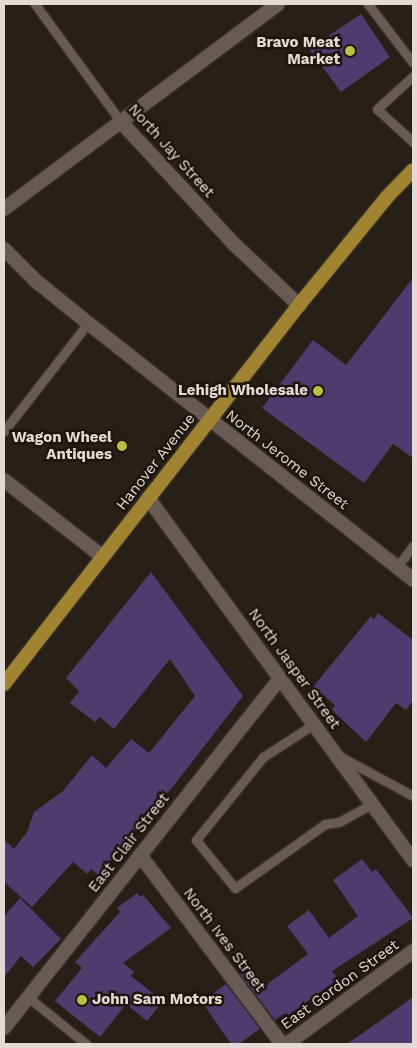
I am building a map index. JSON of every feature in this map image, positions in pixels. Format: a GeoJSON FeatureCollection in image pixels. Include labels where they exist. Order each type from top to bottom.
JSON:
{"type":"FeatureCollection","features":[{"type":"Feature","properties":{"kind":"main road","name":"Hanover Avenue"},"geometry":{"type":"LineString","coordinates":[[4,684],[299,305],[387,197],[413,170]]}},
{"type":"Feature","properties":{"kind":"street"},"geometry":{"type":"LineString","coordinates":[[4,209],[278,4]]}},
{"type":"Feature","properties":{"kind":"street","name":"North Jay Street"},"geometry":{"type":"LineString","coordinates":[[121,122],[235,245],[299,305]]}},
{"type":"Feature","properties":{"kind":"street","name":"North Jerome Street"},"geometry":{"type":"LineString","coordinates":[[4,249],[36,281],[413,580]]}},
{"type":"Feature","properties":{"kind":"street"},"geometry":{"type":"LineString","coordinates":[[4,480],[103,557]]}},
{"type":"Feature","properties":{"kind":"street","name":"North Jasper Street"},"geometry":{"type":"LineString","coordinates":[[148,498],[413,860]]}},
{"type":"Feature","properties":{"kind":"street","name":"East Clair Street"},"geometry":{"type":"LineString","coordinates":[[4,1028],[280,678]]}},
{"type":"Feature","properties":{"kind":"street","name":"North Ives Street"},"geometry":{"type":"LineString","coordinates":[[140,855],[282,1044]]}},
{"type":"Feature","properties":{"kind":"street","name":"East Gordon Street"},"geometry":{"type":"LineString","coordinates":[[287,1044],[413,951]]}},
{"type":"Feature","properties":{"kind":"lane","name":"North Jay Street"},"geometry":{"type":"LineString","coordinates":[[35,4],[121,122]]}},
{"type":"Feature","properties":{"kind":"lane"},"geometry":{"type":"LineString","coordinates":[[368,4],[413,63]]}},
{"type":"Feature","properties":{"kind":"lane"},"geometry":{"type":"LineString","coordinates":[[413,76],[377,109],[413,142]]}},
{"type":"Feature","properties":{"kind":"lane"},"geometry":{"type":"LineString","coordinates":[[4,431],[88,323]]}},
{"type":"Feature","properties":{"kind":"lane"},"geometry":{"type":"LineString","coordinates":[[398,567],[413,546]]}},
{"type":"Feature","properties":{"kind":"lane"},"geometry":{"type":"LineString","coordinates":[[314,724],[263,756],[196,840],[235,888],[325,824],[339,822],[352,813],[372,804]]}},
{"type":"Feature","properties":{"kind":"lane"},"geometry":{"type":"LineString","coordinates":[[337,755],[413,796]]}},
{"type":"Feature","properties":{"kind":"lane"},"geometry":{"type":"LineString","coordinates":[[28,997],[86,1044]]}},
{"type":"Feature","properties":{"kind":"building"},"geometry":{"type":"Polygon","coordinates":[[[361,14],[390,57],[341,92],[309,49],[361,14]]]}},
{"type":"Feature","properties":{"kind":"building"},"geometry":{"type":"Polygon","coordinates":[[[413,278],[413,458],[393,444],[364,483],[262,408],[313,340],[346,365],[413,278]]]}},
{"type":"Feature","properties":{"kind":"building"},"geometry":{"type":"Polygon","coordinates":[[[151,572],[243,696],[179,779],[98,875],[91,869],[87,874],[73,862],[32,907],[4,882],[4,839],[14,849],[27,832],[34,812],[63,791],[92,755],[106,768],[131,739],[149,753],[195,696],[170,659],[114,729],[100,717],[95,722],[70,703],[79,691],[66,678],[151,572]]]}},
{"type":"Feature","properties":{"kind":"building"},"geometry":{"type":"Polygon","coordinates":[[[378,613],[413,640],[413,700],[406,710],[396,703],[366,742],[332,710],[335,705],[313,687],[371,616],[374,619],[378,613]]]}},
{"type":"Feature","properties":{"kind":"building"},"geometry":{"type":"Polygon","coordinates":[[[362,859],[372,872],[376,869],[413,918],[332,971],[338,979],[287,1016],[285,1013],[275,1020],[239,973],[247,967],[262,988],[308,954],[287,926],[309,910],[329,938],[358,916],[333,880],[362,859]]]}},
{"type":"Feature","properties":{"kind":"building"},"geometry":{"type":"Polygon","coordinates":[[[137,893],[140,897],[143,895],[171,928],[123,963],[134,972],[131,976],[163,1001],[147,1021],[126,1004],[100,1037],[55,1001],[82,968],[75,962],[120,912],[117,908],[137,893]]]}},
{"type":"Feature","properties":{"kind":"building"},"geometry":{"type":"Polygon","coordinates":[[[20,898],[61,939],[33,967],[21,956],[4,977],[4,916],[20,898]]]}},
{"type":"Feature","properties":{"kind":"building"},"geometry":{"type":"Polygon","coordinates":[[[226,984],[260,1029],[239,1044],[231,1044],[202,1002],[226,984]]]}},
{"type":"Feature","properties":{"kind":"building"},"geometry":{"type":"Polygon","coordinates":[[[413,997],[413,1044],[347,1044],[380,1021],[413,997]]]}},
{"type":"Feature","properties":{"kind":"place","name":"Bravo Meat Market"},"geometry":{"type":"Point","coordinates":[350,51]}},
{"type":"Feature","properties":{"kind":"place","name":"Lehigh Wholesale"},"geometry":{"type":"Point","coordinates":[318,391]}},
{"type":"Feature","properties":{"kind":"place","name":"Wagon Wheel Antiques"},"geometry":{"type":"Point","coordinates":[122,446]}},
{"type":"Feature","properties":{"kind":"place","name":"John Sam Motors"},"geometry":{"type":"Point","coordinates":[82,1000]}}]}
